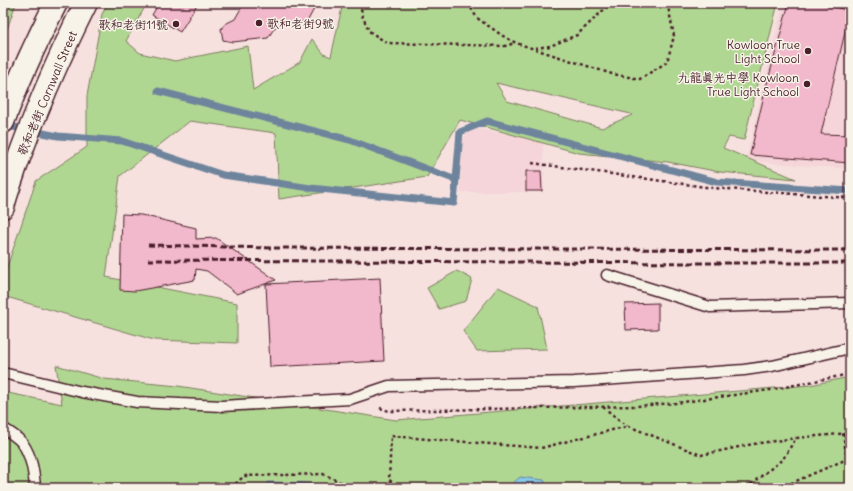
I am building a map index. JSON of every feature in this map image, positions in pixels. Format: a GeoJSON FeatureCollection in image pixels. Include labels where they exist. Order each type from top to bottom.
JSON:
{"type":"FeatureCollection","features":[{"type":"Feature","properties":{"kind":"main road"},"geometry":{"type":"LineString","coordinates":[[3,122],[29,58],[56,3]]}},
{"type":"Feature","properties":{"kind":"main road","name":"歌和老街 Cornwall Street"},"geometry":{"type":"LineString","coordinates":[[3,205],[25,140],[65,44],[86,3]]}},
{"type":"Feature","properties":{"kind":"lane"},"geometry":{"type":"LineString","coordinates":[[608,275],[710,306],[850,303]]}},
{"type":"Feature","properties":{"kind":"lane"},"geometry":{"type":"LineString","coordinates":[[3,373],[82,392],[137,402],[222,406],[350,399],[389,386],[574,382],[744,370],[772,366],[850,348]]}},
{"type":"Feature","properties":{"kind":"lane"},"geometry":{"type":"LineString","coordinates":[[3,428],[15,436],[23,444],[30,459],[34,475],[35,488]]}},
{"type":"Feature","properties":{"kind":"path"},"geometry":{"type":"LineString","coordinates":[[362,3],[360,13],[369,31],[388,43],[505,46],[516,43]]}},
{"type":"Feature","properties":{"kind":"path"},"geometry":{"type":"LineString","coordinates":[[468,3],[477,18],[516,43],[612,74],[640,79],[667,62],[674,36],[669,10],[663,3]]}},
{"type":"Feature","properties":{"kind":"path"},"geometry":{"type":"LineString","coordinates":[[533,48],[550,46],[577,35],[611,3]]}},
{"type":"Feature","properties":{"kind":"path"},"geometry":{"type":"LineString","coordinates":[[532,163],[714,188],[850,198]]}},
{"type":"Feature","properties":{"kind":"path"},"geometry":{"type":"LineString","coordinates":[[350,399],[389,410],[652,405],[770,390],[850,374]]}},
{"type":"Feature","properties":{"kind":"path"},"geometry":{"type":"LineString","coordinates":[[603,407],[628,426],[701,455],[753,444],[850,433]]}},
{"type":"Feature","properties":{"kind":"path"},"geometry":{"type":"LineString","coordinates":[[402,488],[389,480],[391,436],[541,448],[628,426]]}},
{"type":"Feature","properties":{"kind":"path"},"geometry":{"type":"LineString","coordinates":[[780,488],[848,459],[843,434]]}},
{"type":"Feature","properties":{"kind":"path"},"geometry":{"type":"LineString","coordinates":[[746,488],[783,459],[796,438]]}},
{"type":"Feature","properties":{"kind":"path"},"geometry":{"type":"LineString","coordinates":[[231,488],[244,476],[323,474],[353,488]]}},
{"type":"Feature","properties":{"kind":"shaded area","name":"九龍真光中學 Kowloon True Light School"},"geometry":{"type":"Polygon","coordinates":[[[783,3],[828,3],[850,8],[850,169],[746,161],[783,3]]]}},
{"type":"Feature","properties":{"kind":"shaded area"},"geometry":{"type":"Polygon","coordinates":[[[474,128],[543,141],[544,192],[461,192],[461,144],[468,130],[474,128]]]}},
{"type":"Feature","properties":{"kind":"green space"},"geometry":{"type":"Polygon","coordinates":[[[3,3],[16,3],[3,41],[3,3]]]}},
{"type":"Feature","properties":{"kind":"green space"},"geometry":{"type":"Polygon","coordinates":[[[108,3],[147,3],[126,41],[140,53],[175,61],[248,46],[253,90],[300,62],[312,39],[324,54],[331,57],[343,3],[778,3],[744,140],[729,137],[723,148],[796,179],[720,172],[668,162],[579,153],[460,120],[427,177],[279,199],[276,133],[190,121],[120,176],[106,277],[237,303],[237,343],[154,340],[3,296],[3,279],[36,181],[87,147],[87,96],[102,14],[108,3]],[[496,83],[507,101],[602,128],[632,115],[496,83]]]}},
{"type":"Feature","properties":{"kind":"green space"},"geometry":{"type":"Polygon","coordinates":[[[457,271],[472,279],[466,301],[439,309],[427,288],[457,271]]]}},
{"type":"Feature","properties":{"kind":"green space"},"geometry":{"type":"Polygon","coordinates":[[[498,287],[538,306],[547,349],[477,351],[463,331],[498,287]]]}},
{"type":"Feature","properties":{"kind":"green space"},"geometry":{"type":"Polygon","coordinates":[[[56,365],[104,379],[178,386],[396,420],[810,385],[850,377],[850,488],[3,488],[3,392],[62,404],[56,365]]]}},
{"type":"Feature","properties":{"kind":"water"},"geometry":{"type":"Polygon","coordinates":[[[520,477],[544,480],[548,488],[507,488],[520,477]]]}},
{"type":"Feature","properties":{"kind":"water"},"geometry":{"type":"Polygon","coordinates":[[[268,482],[305,483],[331,488],[268,488],[268,482]]]}},
{"type":"Feature","properties":{"kind":"building","name":"歌和老街11號"},"geometry":{"type":"Polygon","coordinates":[[[159,3],[198,3],[180,32],[152,15],[159,3]]]}},
{"type":"Feature","properties":{"kind":"building","name":"歌和老街9號"},"geometry":{"type":"Polygon","coordinates":[[[244,3],[256,3],[257,7],[268,3],[313,3],[314,9],[307,22],[296,22],[275,27],[268,38],[233,42],[223,40],[221,29],[225,24],[235,19],[244,3]]]}},
{"type":"Feature","properties":{"kind":"building","name":"九龍真光中學 Kowloon True Light School"},"geometry":{"type":"Polygon","coordinates":[[[789,3],[818,3],[850,11],[821,134],[850,135],[850,163],[750,155],[765,91],[789,3]]]}},
{"type":"Feature","properties":{"kind":"building"},"geometry":{"type":"Polygon","coordinates":[[[526,171],[541,171],[542,191],[526,191],[526,171]]]}},
{"type":"Feature","properties":{"kind":"building"},"geometry":{"type":"Polygon","coordinates":[[[122,214],[141,215],[196,228],[196,239],[216,238],[276,280],[237,294],[207,271],[196,269],[195,280],[135,291],[120,290],[122,214]]]}},
{"type":"Feature","properties":{"kind":"building"},"geometry":{"type":"Polygon","coordinates":[[[380,278],[384,361],[270,367],[266,284],[380,278]]]}},
{"type":"Feature","properties":{"kind":"building"},"geometry":{"type":"Polygon","coordinates":[[[658,303],[658,329],[626,330],[625,304],[658,303]]]}},
{"type":"Feature","properties":{"kind":"waterway"},"geometry":{"type":"LineString","coordinates":[[158,91],[350,140],[456,180]]}},
{"type":"Feature","properties":{"kind":"waterway"},"geometry":{"type":"LineString","coordinates":[[3,125],[58,136],[122,141],[223,175],[311,188],[454,203],[460,132],[487,121],[717,182],[850,191]]}},
{"type":"Feature","properties":{"kind":"railway"},"geometry":{"type":"LineString","coordinates":[[148,245],[271,248],[850,250]]}},
{"type":"Feature","properties":{"kind":"railway"},"geometry":{"type":"LineString","coordinates":[[148,260],[850,263]]}},
{"type":"Feature","properties":{"kind":"place","name":"歌和老街9號"},"geometry":{"type":"Point","coordinates":[259,23]}},
{"type":"Feature","properties":{"kind":"place","name":"歌和老街11號"},"geometry":{"type":"Point","coordinates":[176,24]}},
{"type":"Feature","properties":{"kind":"place","name":"Kowloon True Light School"},"geometry":{"type":"Point","coordinates":[808,51]}},
{"type":"Feature","properties":{"kind":"place","name":"九龍真光中學 Kowloon True Light School"},"geometry":{"type":"Point","coordinates":[807,84]}}]}
